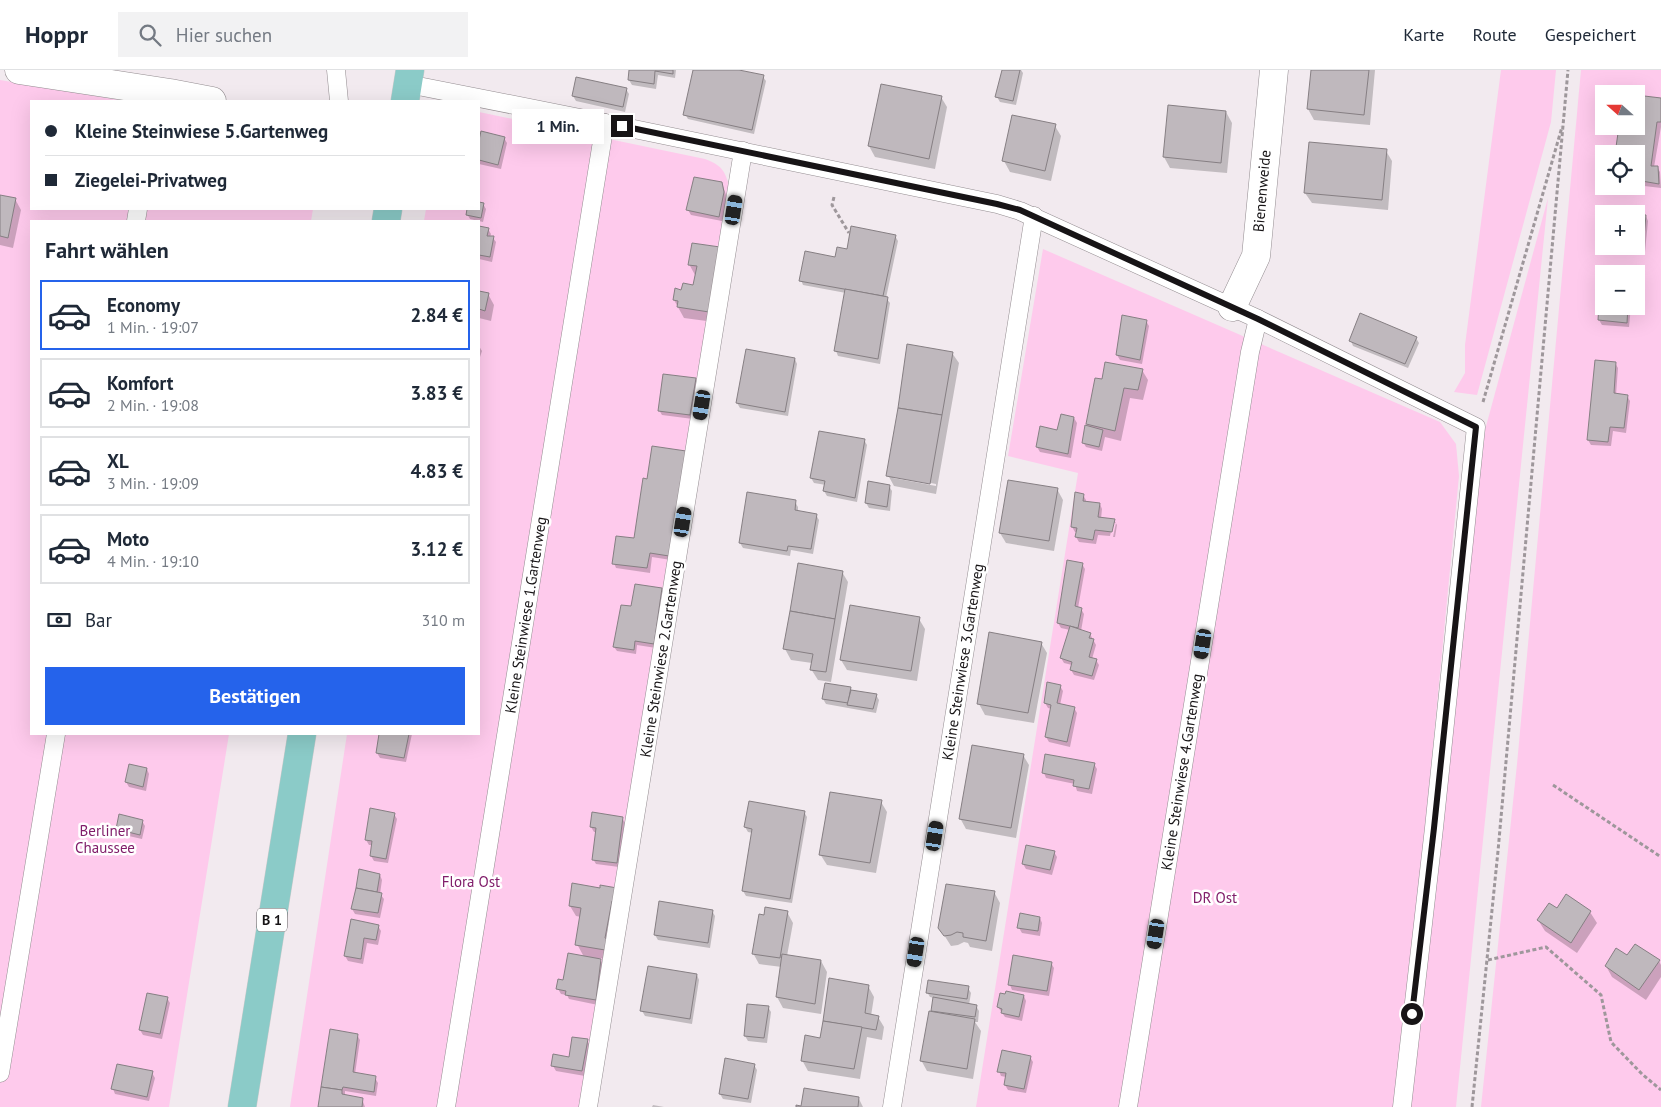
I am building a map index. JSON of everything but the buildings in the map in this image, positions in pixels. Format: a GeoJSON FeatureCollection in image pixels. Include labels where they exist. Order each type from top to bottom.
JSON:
{"type":"FeatureCollection","features":[{"type":"Feature","properties":{"kind":"main road","name":"B 1"},"geometry":{"type":"LineString","coordinates":[[242,1107],[302,735]]}},
{"type":"Feature","properties":{"kind":"street"},"geometry":{"type":"LineString","coordinates":[[19,70],[169,97],[201,100]]}},
{"type":"Feature","properties":{"kind":"street","name":"Bienenweide"},"geometry":{"type":"LineString","coordinates":[[1232,307],[1256,256],[1274,70]]}},
{"type":"Feature","properties":{"kind":"lane"},"geometry":{"type":"LineString","coordinates":[[336,70],[339,100]]}},
{"type":"Feature","properties":{"kind":"lane"},"geometry":{"type":"LineString","coordinates":[[408,85],[605,123],[997,204],[1034,216],[1258,319],[1476,427],[1436,809],[1402,1107]]}},
{"type":"Feature","properties":{"kind":"lane","name":"Kleine Steinwiese 1.Gartenweg"},"geometry":{"type":"LineString","coordinates":[[446,1107],[605,123]]}},
{"type":"Feature","properties":{"kind":"lane","name":"Kleine Steinwiese 2.Gartenweg"},"geometry":{"type":"LineString","coordinates":[[588,1107],[743,151]]}},
{"type":"Feature","properties":{"kind":"lane","name":"Kleine Steinwiese 3.Gartenweg"},"geometry":{"type":"LineString","coordinates":[[892,1107],[1034,216]]}},
{"type":"Feature","properties":{"kind":"lane","name":"Kleine Steinwiese 4.Gartenweg"},"geometry":{"type":"LineString","coordinates":[[1128,1107],[1249,362],[1258,319]]}},
{"type":"Feature","properties":{"kind":"lane"},"geometry":{"type":"LineString","coordinates":[[0,1073],[56,735]]}},
{"type":"Feature","properties":{"kind":"path"},"geometry":{"type":"LineString","coordinates":[[1472,1107],[1488,960],[1568,70]]}},
{"type":"Feature","properties":{"kind":"path"},"geometry":{"type":"LineString","coordinates":[[1476,427],[1564,120]]}},
{"type":"Feature","properties":{"kind":"path"},"geometry":{"type":"LineString","coordinates":[[840,172],[832,205],[848,233]]}},
{"type":"Feature","properties":{"kind":"path"},"geometry":{"type":"LineString","coordinates":[[1554,785],[1661,857]]}},
{"type":"Feature","properties":{"kind":"path"},"geometry":{"type":"LineString","coordinates":[[1488,960],[1546,948],[1601,995],[1611,1042],[1642,1074],[1661,1090]]}},
{"type":"Feature","properties":{"kind":"green space"},"geometry":{"type":"Polygon","coordinates":[[[1501,70],[1556,70],[1551,122],[1477,395],[1454,392],[1465,373],[1465,345],[1501,70]]]}},
{"type":"Feature","properties":{"kind":"green space"},"geometry":{"type":"Polygon","coordinates":[[[1581,70],[1661,70],[1661,1107],[1481,1107],[1517,764],[1581,70]]]}},
{"type":"Feature","properties":{"kind":"green space","name":"Berliner Chaussee"},"geometry":{"type":"Polygon","coordinates":[[[0,80],[119,100],[30,100],[30,210],[313,210],[311,220],[30,220],[30,735],[229,735],[169,1107],[0,1107],[0,80]]]}},
{"type":"Feature","properties":{"kind":"green space","name":"Flora Ost"},"geometry":{"type":"Polygon","coordinates":[[[480,112],[705,159],[720,167],[727,178],[730,189],[582,1107],[290,1107],[347,735],[480,735],[480,220],[424,220],[426,210],[480,210],[480,112]]]}},
{"type":"Feature","properties":{"kind":"green space"},"geometry":{"type":"Polygon","coordinates":[[[1548,198],[1456,1107],[1409,1107],[1485,430],[1548,198]]]}},
{"type":"Feature","properties":{"kind":"green space","name":"DR Ost"},"geometry":{"type":"Polygon","coordinates":[[[1043,249],[1440,422],[1456,444],[1459,476],[1404,1047],[1396,1107],[976,1107],[1078,473],[1008,456],[1043,249]]]}},
{"type":"Feature","properties":{"kind":"route"},"geometry":{"type":"LineString","coordinates":[[622,126],[1020,210],[1258,319],[1476,427],[1434,828],[1412,1014]]}}]}
